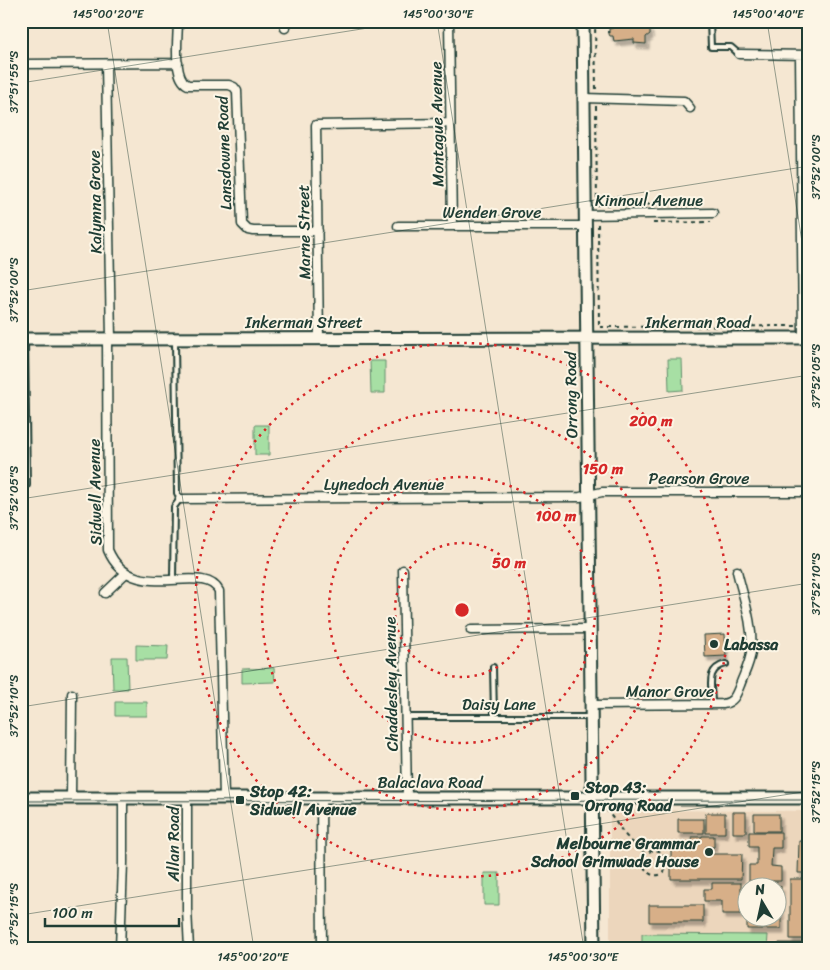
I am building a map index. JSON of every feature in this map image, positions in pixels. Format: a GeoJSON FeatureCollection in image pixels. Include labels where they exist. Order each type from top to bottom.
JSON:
{"type":"FeatureCollection","features":[{"type":"Feature","properties":{"kind":"street","name":"Lansdowne Road"},"geometry":{"type":"LineString","coordinates":[[178,21],[179,75],[186,84],[229,85],[236,88],[238,96],[240,220],[244,227],[253,231],[318,231]]}},
{"type":"Feature","properties":{"kind":"street","name":"Montague Avenue"},"geometry":{"type":"LineString","coordinates":[[449,21],[452,226]]}},
{"type":"Feature","properties":{"kind":"street","name":"Orrong Road"},"geometry":{"type":"LineString","coordinates":[[583,21],[590,98],[585,220],[594,949]]}},
{"type":"Feature","properties":{"kind":"street"},"geometry":{"type":"LineString","coordinates":[[739,54],[809,55]]}},
{"type":"Feature","properties":{"kind":"street"},"geometry":{"type":"LineString","coordinates":[[800,55],[803,326],[806,338]]}},
{"type":"Feature","properties":{"kind":"street"},"geometry":{"type":"LineString","coordinates":[[21,64],[178,63]]}},
{"type":"Feature","properties":{"kind":"street","name":"Kalymna Grove"},"geometry":{"type":"LineString","coordinates":[[106,64],[109,339]]}},
{"type":"Feature","properties":{"kind":"street"},"geometry":{"type":"LineString","coordinates":[[590,98],[684,101],[690,108]]}},
{"type":"Feature","properties":{"kind":"street","name":"Marne Street"},"geometry":{"type":"LineString","coordinates":[[318,338],[316,125],[450,123]]}},
{"type":"Feature","properties":{"kind":"street","name":"Kinnoul Avenue"},"geometry":{"type":"LineString","coordinates":[[585,220],[598,214],[713,213]]}},
{"type":"Feature","properties":{"kind":"street","name":"Wenden Grove"},"geometry":{"type":"LineString","coordinates":[[398,226],[452,226],[585,220]]}},
{"type":"Feature","properties":{"kind":"street","name":"Inkerman Street"},"geometry":{"type":"LineString","coordinates":[[23,339],[587,338]]}},
{"type":"Feature","properties":{"kind":"street","name":"Inkerman Road"},"geometry":{"type":"LineString","coordinates":[[587,338],[806,338]]}},
{"type":"Feature","properties":{"kind":"street","name":"Sidwell Avenue"},"geometry":{"type":"LineString","coordinates":[[109,339],[107,543],[114,561],[126,573]]}},
{"type":"Feature","properties":{"kind":"street","name":"Pearson Grove"},"geometry":{"type":"LineString","coordinates":[[589,494],[602,492],[809,492]]}},
{"type":"Feature","properties":{"kind":"street","name":"Lynedoch Avenue"},"geometry":{"type":"LineString","coordinates":[[180,498],[580,497],[589,494]]}},
{"type":"Feature","properties":{"kind":"street","name":"Chaddesley Avenue"},"geometry":{"type":"LineString","coordinates":[[403,570],[407,798]]}},
{"type":"Feature","properties":{"kind":"street","name":"Manor Grove"},"geometry":{"type":"LineString","coordinates":[[592,705],[712,705],[728,704],[734,699],[747,668],[752,639],[737,571]]}},
{"type":"Feature","properties":{"kind":"street"},"geometry":{"type":"LineString","coordinates":[[105,593],[126,573],[148,580],[207,580],[214,584],[219,591],[224,798]]}},
{"type":"Feature","properties":{"kind":"street"},"geometry":{"type":"LineString","coordinates":[[471,630],[590,628]]}},
{"type":"Feature","properties":{"kind":"street"},"geometry":{"type":"LineString","coordinates":[[72,694],[72,798]]}},
{"type":"Feature","properties":{"kind":"street","name":"Balaclava Road"},"geometry":{"type":"LineString","coordinates":[[21,798],[809,798]]}},
{"type":"Feature","properties":{"kind":"street"},"geometry":{"type":"LineString","coordinates":[[120,949],[123,798]]}},
{"type":"Feature","properties":{"kind":"street","name":"Allan Road"},"geometry":{"type":"LineString","coordinates":[[187,798],[189,949]]}},
{"type":"Feature","properties":{"kind":"street"},"geometry":{"type":"LineString","coordinates":[[321,798],[322,949]]}},
{"type":"Feature","properties":{"kind":"lane"},"geometry":{"type":"LineString","coordinates":[[710,21],[711,47],[731,47],[739,54]]}},
{"type":"Feature","properties":{"kind":"lane"},"geometry":{"type":"LineString","coordinates":[[23,339],[27,485]]}},
{"type":"Feature","properties":{"kind":"lane"},"geometry":{"type":"LineString","coordinates":[[173,580],[174,507],[180,498],[177,493],[175,339]]}},
{"type":"Feature","properties":{"kind":"lane"},"geometry":{"type":"LineString","coordinates":[[712,705],[711,674],[716,668],[726,664]]}},
{"type":"Feature","properties":{"kind":"lane"},"geometry":{"type":"LineString","coordinates":[[493,668],[494,716]]}},
{"type":"Feature","properties":{"kind":"lane","name":"Daisy Lane"},"geometry":{"type":"LineString","coordinates":[[406,717],[592,717]]}},
{"type":"Feature","properties":{"kind":"path"},"geometry":{"type":"LineString","coordinates":[[595,21],[590,98],[598,214],[599,326],[803,326]]}},
{"type":"Feature","properties":{"kind":"path"},"geometry":{"type":"LineString","coordinates":[[794,21],[809,40]]}},
{"type":"Feature","properties":{"kind":"path"},"geometry":{"type":"LineString","coordinates":[[606,809],[626,836],[644,853]]}},
{"type":"Feature","properties":{"kind":"path"},"geometry":{"type":"LineString","coordinates":[[656,850],[662,852],[666,863],[664,873],[656,876],[650,874],[644,868],[642,860],[644,853],[656,850]]}},
{"type":"Feature","properties":{"kind":"shaded area"},"geometry":{"type":"Polygon","coordinates":[[[21,706],[24,706],[25,784],[21,784],[21,706]]]}},
{"type":"Feature","properties":{"kind":"shaded area","name":"Melbourne Grammar School Grimwade House"},"geometry":{"type":"Polygon","coordinates":[[[617,810],[809,811],[809,949],[610,949],[610,817],[617,810]]]}},
{"type":"Feature","properties":{"kind":"green space"},"geometry":{"type":"Polygon","coordinates":[[[668,359],[682,359],[683,390],[669,391],[668,359]]]}},
{"type":"Feature","properties":{"kind":"green space"},"geometry":{"type":"Polygon","coordinates":[[[370,361],[385,361],[385,393],[371,393],[370,361]]]}},
{"type":"Feature","properties":{"kind":"green space"},"geometry":{"type":"Polygon","coordinates":[[[255,425],[269,425],[269,455],[255,455],[255,425]]]}},
{"type":"Feature","properties":{"kind":"green space"},"geometry":{"type":"Polygon","coordinates":[[[136,645],[168,646],[167,660],[136,660],[136,645]]]}},
{"type":"Feature","properties":{"kind":"green space"},"geometry":{"type":"Polygon","coordinates":[[[112,657],[127,657],[128,689],[113,689],[112,657]]]}},
{"type":"Feature","properties":{"kind":"green space"},"geometry":{"type":"Polygon","coordinates":[[[274,668],[275,682],[242,683],[242,669],[274,668]]]}},
{"type":"Feature","properties":{"kind":"green space"},"geometry":{"type":"Polygon","coordinates":[[[115,702],[147,702],[147,716],[115,716],[115,702]]]}},
{"type":"Feature","properties":{"kind":"green space"},"geometry":{"type":"Polygon","coordinates":[[[484,873],[499,873],[499,905],[484,905],[484,873]]]}},
{"type":"Feature","properties":{"kind":"green space"},"geometry":{"type":"Polygon","coordinates":[[[642,934],[768,935],[767,949],[642,949],[642,934]]]}},
{"type":"Feature","properties":{"kind":"building"},"geometry":{"type":"Polygon","coordinates":[[[615,21],[619,23],[634,23],[634,21],[646,21],[650,34],[646,37],[646,44],[634,43],[634,39],[614,41],[613,36],[609,34],[609,29],[613,28],[615,21]]]}},
{"type":"Feature","properties":{"kind":"building"},"geometry":{"type":"Polygon","coordinates":[[[725,634],[726,656],[705,657],[704,635],[725,634]]]}},
{"type":"Feature","properties":{"kind":"building"},"geometry":{"type":"Polygon","coordinates":[[[733,812],[746,812],[746,833],[733,833],[733,812]]]}},
{"type":"Feature","properties":{"kind":"building"},"geometry":{"type":"Polygon","coordinates":[[[706,813],[725,813],[725,833],[706,833],[706,813]]]}},
{"type":"Feature","properties":{"kind":"building"},"geometry":{"type":"Polygon","coordinates":[[[754,814],[779,814],[779,831],[754,831],[754,814]]]}},
{"type":"Feature","properties":{"kind":"building"},"geometry":{"type":"Polygon","coordinates":[[[678,819],[704,819],[704,833],[678,833],[678,819]]]}},
{"type":"Feature","properties":{"kind":"building"},"geometry":{"type":"Polygon","coordinates":[[[749,832],[781,832],[781,848],[772,848],[771,866],[781,867],[781,878],[749,878],[749,865],[757,865],[757,847],[749,847],[749,832]]]}},
{"type":"Feature","properties":{"kind":"building"},"geometry":{"type":"Polygon","coordinates":[[[714,836],[714,847],[705,847],[705,854],[742,854],[741,878],[671,879],[671,844],[692,844],[692,837],[714,836]]]}},
{"type":"Feature","properties":{"kind":"building"},"geometry":{"type":"Polygon","coordinates":[[[799,841],[809,841],[809,873],[798,873],[799,841]]]}},
{"type":"Feature","properties":{"kind":"building"},"geometry":{"type":"Polygon","coordinates":[[[790,879],[809,879],[809,939],[790,939],[790,879]]]}},
{"type":"Feature","properties":{"kind":"building"},"geometry":{"type":"Polygon","coordinates":[[[712,883],[738,883],[738,914],[722,914],[722,901],[704,901],[704,889],[712,889],[712,883]]]}},
{"type":"Feature","properties":{"kind":"building"},"geometry":{"type":"Polygon","coordinates":[[[649,905],[703,905],[703,922],[649,922],[649,905]]]}},
{"type":"Feature","properties":{"kind":"building"},"geometry":{"type":"Polygon","coordinates":[[[747,928],[781,928],[747,929],[747,928]]]}},
{"type":"Feature","properties":{"kind":"building"},"geometry":{"type":"Polygon","coordinates":[[[779,943],[809,943],[809,949],[778,949],[779,943]]]}},
{"type":"Feature","properties":{"kind":"tram line"},"geometry":{"type":"LineString","coordinates":[[21,801],[809,800]]}},
{"type":"Feature","properties":{"kind":"place","name":"Labassa"},"geometry":{"type":"Point","coordinates":[714,644]}},
{"type":"Feature","properties":{"kind":"place","name":"Stop 43: Orrong Road"},"geometry":{"type":"Point","coordinates":[575,796]}},
{"type":"Feature","properties":{"kind":"place","name":"Stop 42: Sidwell Avenue"},"geometry":{"type":"Point","coordinates":[240,800]}},
{"type":"Feature","properties":{"kind":"place","name":"Melbourne Grammar School Grimwade House"},"geometry":{"type":"Point","coordinates":[709,852]}}]}
